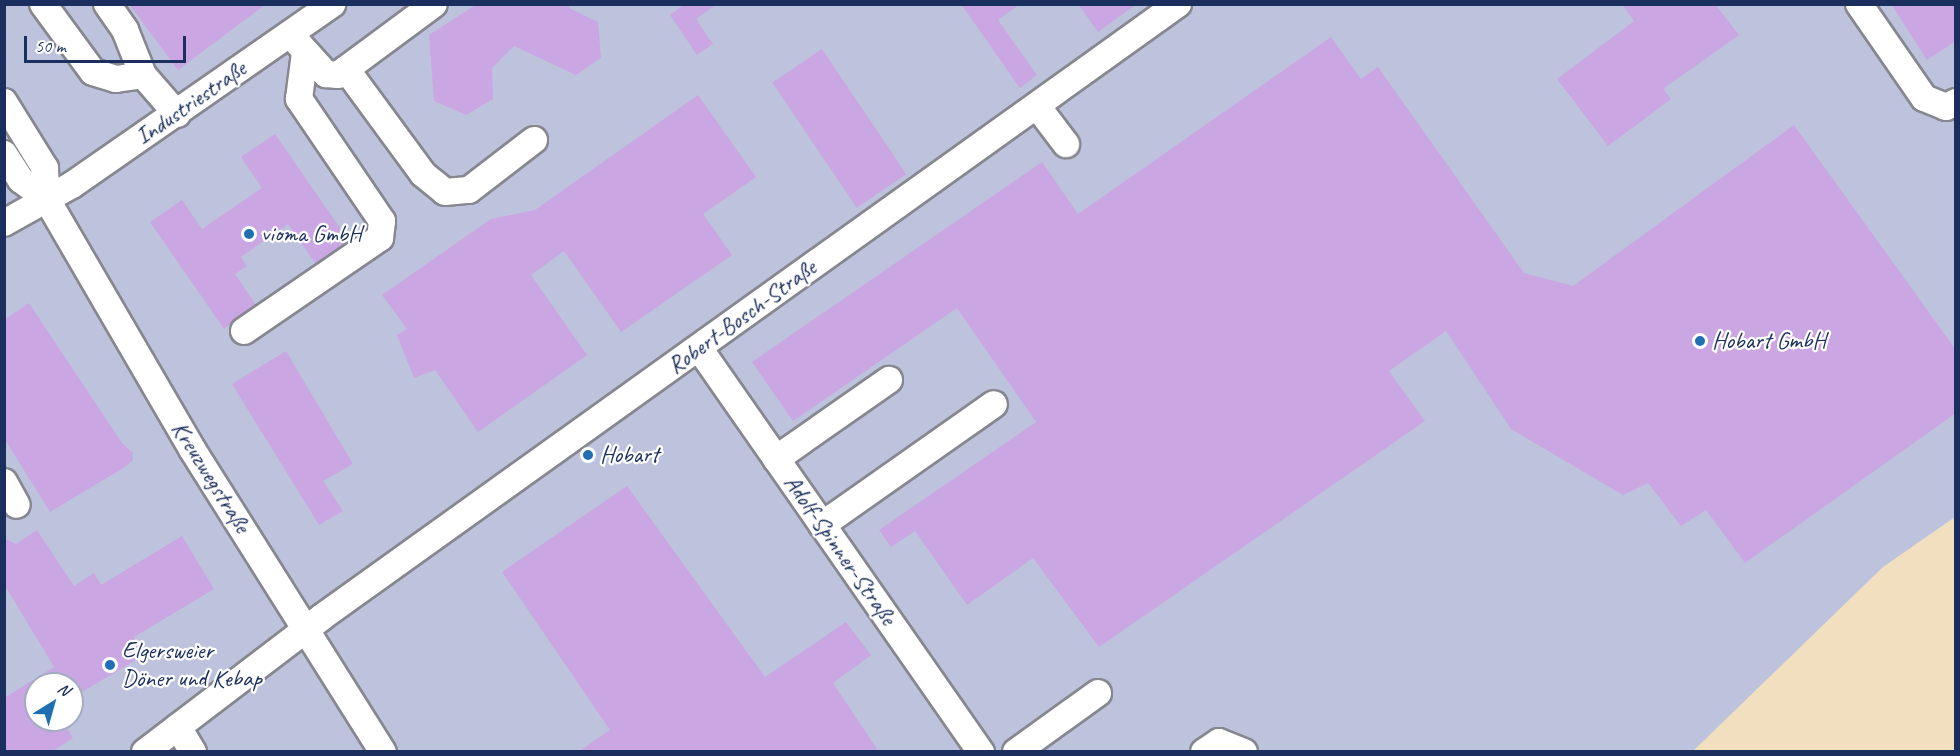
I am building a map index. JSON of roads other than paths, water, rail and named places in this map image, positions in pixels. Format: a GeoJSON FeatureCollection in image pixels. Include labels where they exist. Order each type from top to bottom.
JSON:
{"type":"FeatureCollection","features":[{"type":"Feature","properties":{"kind":"street"},"geometry":{"type":"LineString","coordinates":[[43,4],[93,72],[116,79],[143,75]]}},
{"type":"Feature","properties":{"kind":"street"},"geometry":{"type":"LineString","coordinates":[[106,4],[125,30],[143,75],[177,114]]}},
{"type":"Feature","properties":{"kind":"street","name":"Industriestraße"},"geometry":{"type":"LineString","coordinates":[[4,223],[177,114],[298,43],[332,4]]}},
{"type":"Feature","properties":{"kind":"street"},"geometry":{"type":"LineString","coordinates":[[298,43],[326,74],[338,75],[434,4]]}},
{"type":"Feature","properties":{"kind":"street","name":"Robert-Bosch-Straße"},"geometry":{"type":"LineString","coordinates":[[145,752],[306,629],[1178,4]]}},
{"type":"Feature","properties":{"kind":"street"},"geometry":{"type":"LineString","coordinates":[[1859,4],[1924,98],[1946,107],[1956,102]]}},
{"type":"Feature","properties":{"kind":"street"},"geometry":{"type":"LineString","coordinates":[[244,331],[380,238],[382,221],[299,99],[298,43]]}},
{"type":"Feature","properties":{"kind":"street"},"geometry":{"type":"LineString","coordinates":[[346,69],[423,174],[445,192],[469,190],[534,140]]}},
{"type":"Feature","properties":{"kind":"street","name":"Kreuzwegstraße"},"geometry":{"type":"LineString","coordinates":[[4,102],[45,168],[46,198]]}},
{"type":"Feature","properties":{"kind":"street"},"geometry":{"type":"LineString","coordinates":[[1036,106],[1065,144]]}},
{"type":"Feature","properties":{"kind":"street","name":"Kreuzwegstraße"},"geometry":{"type":"LineString","coordinates":[[4,154],[21,180],[46,198],[151,380],[383,752]]}},
{"type":"Feature","properties":{"kind":"street","name":"Adolf-Spinner-Straße"},"geometry":{"type":"LineString","coordinates":[[699,348],[981,752]]}},
{"type":"Feature","properties":{"kind":"street"},"geometry":{"type":"LineString","coordinates":[[776,459],[889,380]]}},
{"type":"Feature","properties":{"kind":"street"},"geometry":{"type":"LineString","coordinates":[[822,525],[994,404]]}},
{"type":"Feature","properties":{"kind":"street"},"geometry":{"type":"LineString","coordinates":[[4,482],[17,505]]}},
{"type":"Feature","properties":{"kind":"street"},"geometry":{"type":"LineString","coordinates":[[1016,752],[1098,693]]}},
{"type":"Feature","properties":{"kind":"street"},"geometry":{"type":"LineString","coordinates":[[177,727],[193,752]]}},
{"type":"Feature","properties":{"kind":"street"},"geometry":{"type":"LineString","coordinates":[[1212,747],[1244,752]]}},
{"type":"Feature","properties":{"kind":"place","name":"vioma GmbH"},"geometry":{"type":"Point","coordinates":[249,234]}},
{"type":"Feature","properties":{"kind":"place","name":"Hobart GmbH"},"geometry":{"type":"Point","coordinates":[1700,341]}},
{"type":"Feature","properties":{"kind":"place","name":"Hobart"},"geometry":{"type":"Point","coordinates":[588,455]}},
{"type":"Feature","properties":{"kind":"place","name":"Elgersweier Döner und Kebap"},"geometry":{"type":"Point","coordinates":[110,665]}}]}
